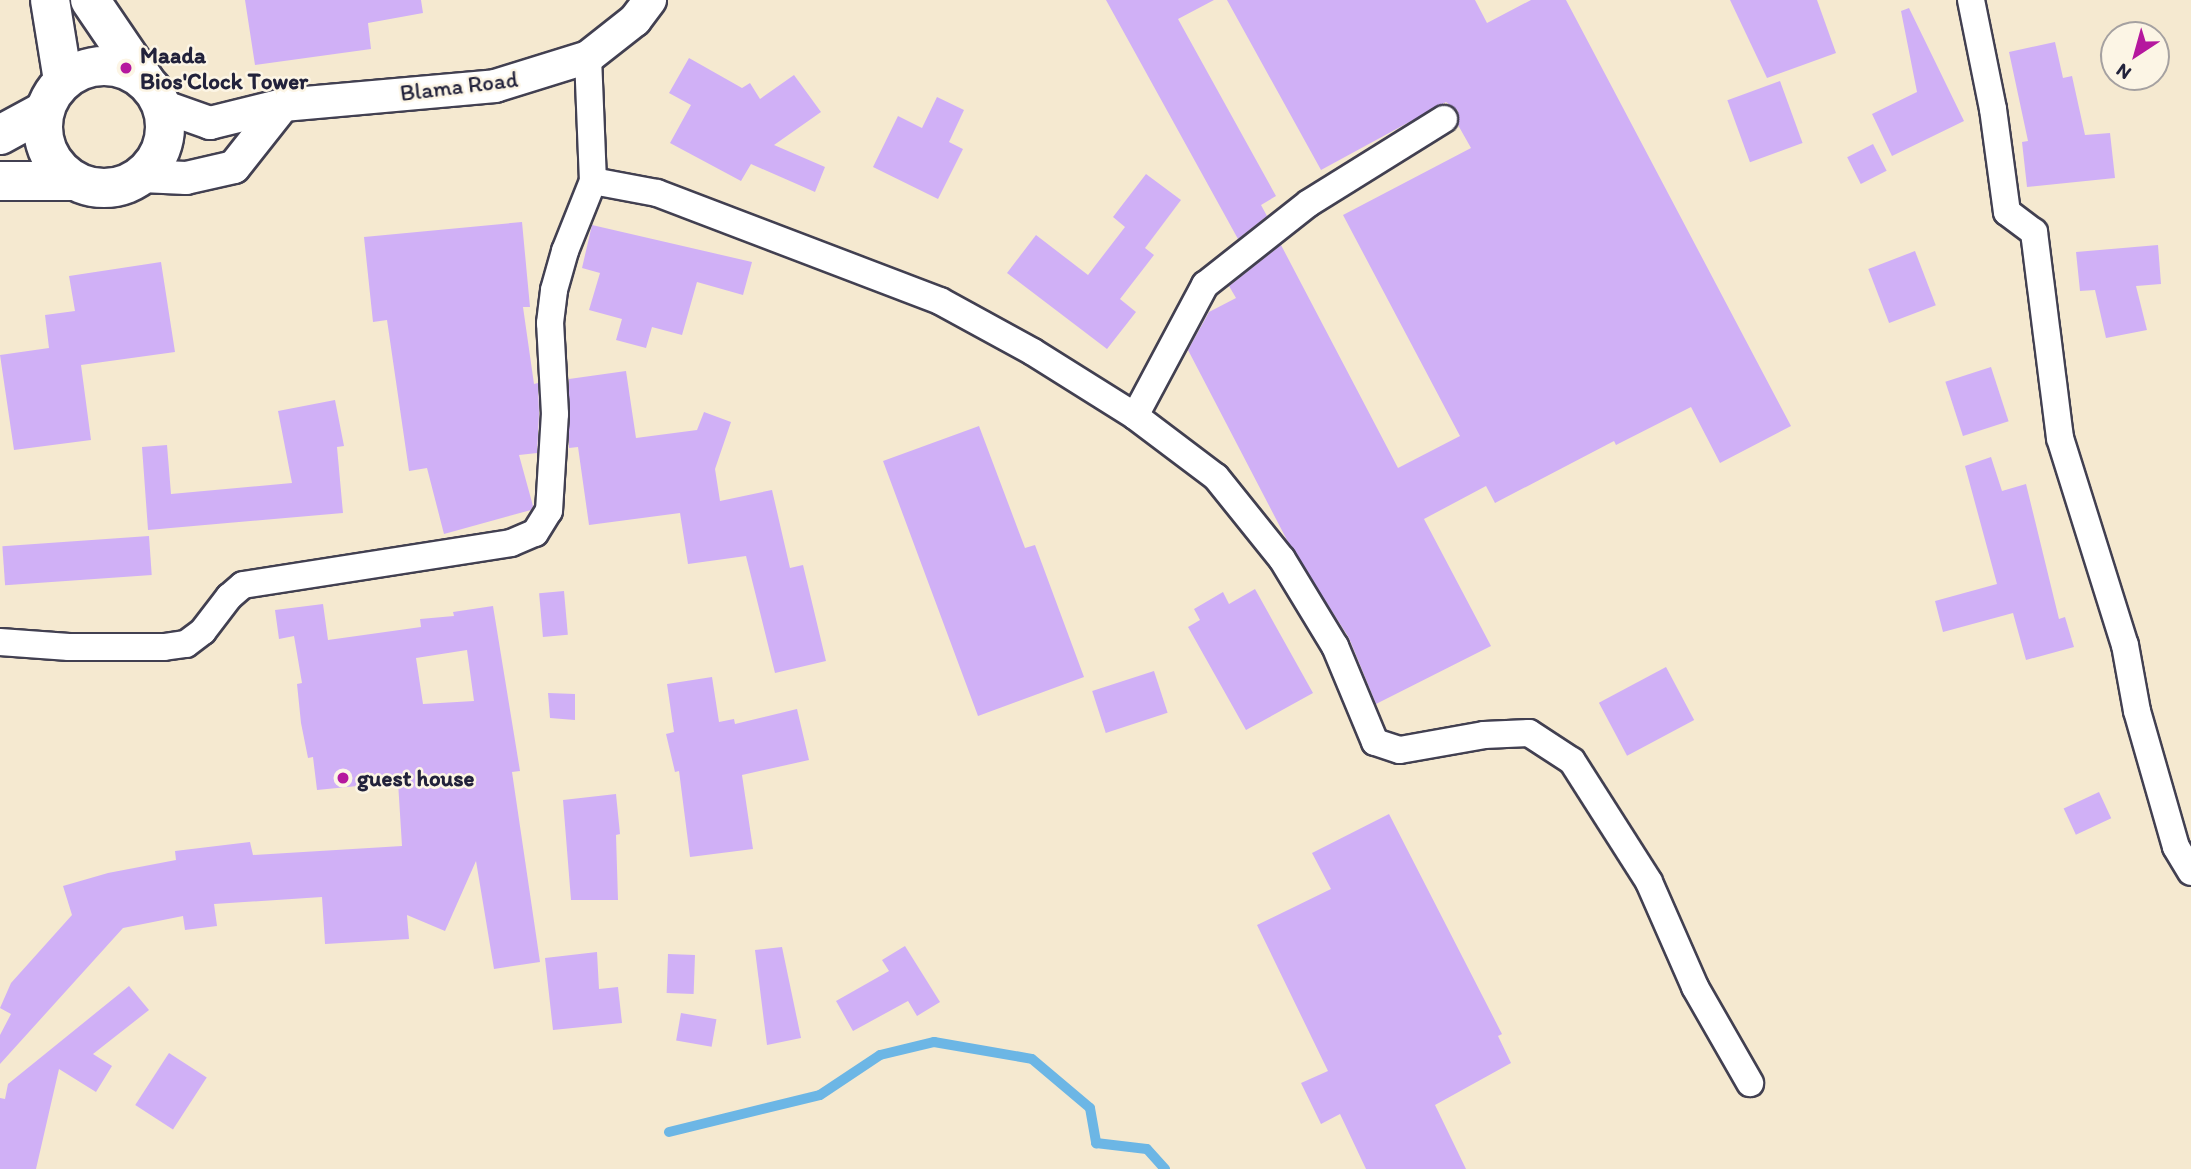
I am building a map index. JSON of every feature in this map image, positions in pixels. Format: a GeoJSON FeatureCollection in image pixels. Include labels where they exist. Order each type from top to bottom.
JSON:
{"type":"FeatureCollection","features":[{"type":"Feature","properties":{"kind":"highway"},"geometry":{"type":"LineString","coordinates":[[50,0],[54,95],[43,138],[54,163],[74,181]]}},
{"type":"Feature","properties":{"kind":"highway"},"geometry":{"type":"LineString","coordinates":[[0,181],[74,181],[101,188],[122,186],[142,176],[159,157],[166,132],[154,93],[90,0]]}},
{"type":"Feature","properties":{"kind":"highway"},"geometry":{"type":"LineString","coordinates":[[0,135],[90,67],[119,67],[154,93]]}},
{"type":"Feature","properties":{"kind":"street","name":"Blama Road"},"geometry":{"type":"LineString","coordinates":[[154,93],[210,122],[283,104],[495,86],[589,57],[635,20],[650,0]]}},
{"type":"Feature","properties":{"kind":"street"},"geometry":{"type":"LineString","coordinates":[[1971,0],[1993,109],[2007,212],[2034,232],[2060,438],[2125,645],[2140,723],[2176,847],[2191,872]]}},
{"type":"Feature","properties":{"kind":"street"},"geometry":{"type":"LineString","coordinates":[[0,642],[69,647],[164,647],[186,644],[203,631],[229,597],[243,585],[511,543],[535,533],[549,511],[555,414],[550,323],[554,290],[565,251],[593,181],[589,57]]}},
{"type":"Feature","properties":{"kind":"street"},"geometry":{"type":"LineString","coordinates":[[142,176],[186,178],[234,167],[283,104]]}},
{"type":"Feature","properties":{"kind":"street"},"geometry":{"type":"LineString","coordinates":[[1135,416],[1205,285],[1309,203],[1444,119]]}},
{"type":"Feature","properties":{"kind":"street"},"geometry":{"type":"LineString","coordinates":[[593,181],[657,193],[940,301],[1033,352],[1135,416],[1216,477],[1282,559],[1335,646],[1375,742],[1400,750],[1484,735],[1529,733],[1572,761],[1648,882],[1695,987],[1751,1083]]}},
{"type":"Feature","properties":{"kind":"building"},"geometry":{"type":"Polygon","coordinates":[[[245,0],[421,0],[423,13],[368,23],[371,49],[255,65],[245,0]]]}},
{"type":"Feature","properties":{"kind":"building"},"geometry":{"type":"Polygon","coordinates":[[[1106,0],[1214,0],[1178,19],[1276,196],[1261,205],[1267,216],[1238,239],[1106,0]]]}},
{"type":"Feature","properties":{"kind":"building"},"geometry":{"type":"Polygon","coordinates":[[[1227,0],[1475,0],[1487,23],[1531,0],[1566,0],[1791,426],[1720,463],[1691,407],[1616,445],[1614,441],[1495,503],[1486,486],[1424,519],[1491,646],[1376,704],[1349,638],[1288,542],[1188,350],[1209,312],[1236,298],[1229,286],[1281,245],[1398,468],[1460,436],[1343,215],[1471,148],[1458,125],[1458,111],[1446,102],[1321,170],[1227,0]]]}},
{"type":"Feature","properties":{"kind":"building"},"geometry":{"type":"Polygon","coordinates":[[[1730,0],[1817,0],[1836,53],[1767,78],[1730,0]]]}},
{"type":"Feature","properties":{"kind":"building"},"geometry":{"type":"Polygon","coordinates":[[[1909,8],[1964,121],[1892,156],[1872,114],[1917,92],[1901,11],[1909,8]]]}},
{"type":"Feature","properties":{"kind":"building"},"geometry":{"type":"Polygon","coordinates":[[[2055,42],[2063,78],[2072,76],[2085,135],[2110,133],[2115,178],[2027,187],[2022,142],[2028,141],[2009,52],[2055,42]]]}},
{"type":"Feature","properties":{"kind":"building"},"geometry":{"type":"Polygon","coordinates":[[[689,58],[742,88],[750,83],[760,99],[794,75],[821,112],[774,145],[825,167],[815,192],[751,164],[741,181],[670,143],[691,105],[669,93],[689,58]]]}},
{"type":"Feature","properties":{"kind":"building"},"geometry":{"type":"Polygon","coordinates":[[[1780,81],[1803,143],[1750,162],[1727,100],[1780,81]]]}},
{"type":"Feature","properties":{"kind":"building"},"geometry":{"type":"Polygon","coordinates":[[[937,97],[964,110],[949,142],[963,149],[938,199],[873,167],[898,116],[922,128],[937,97]]]}},
{"type":"Feature","properties":{"kind":"building"},"geometry":{"type":"Polygon","coordinates":[[[1873,144],[1887,171],[1861,184],[1847,157],[1873,144]]]}},
{"type":"Feature","properties":{"kind":"building"},"geometry":{"type":"Polygon","coordinates":[[[1146,174],[1181,200],[1145,248],[1154,255],[1120,299],[1136,312],[1107,349],[1007,273],[1036,235],[1088,275],[1125,227],[1113,217],[1146,174]]]}},
{"type":"Feature","properties":{"kind":"building"},"geometry":{"type":"Polygon","coordinates":[[[522,222],[530,307],[523,307],[534,384],[538,383],[539,414],[537,453],[519,455],[533,506],[531,510],[444,534],[427,468],[409,471],[387,320],[373,322],[364,237],[522,222]]]}},
{"type":"Feature","properties":{"kind":"building"},"geometry":{"type":"Polygon","coordinates":[[[592,225],[752,262],[743,295],[697,282],[682,335],[652,327],[646,348],[616,340],[622,319],[589,310],[600,273],[582,268],[592,225]]]}},
{"type":"Feature","properties":{"kind":"building"},"geometry":{"type":"Polygon","coordinates":[[[2158,245],[2161,284],[2136,286],[2147,330],[2106,338],[2095,290],[2080,291],[2076,252],[2158,245]]]}},
{"type":"Feature","properties":{"kind":"building"},"geometry":{"type":"Polygon","coordinates":[[[1915,251],[1936,305],[1889,323],[1868,269],[1915,251]]]}},
{"type":"Feature","properties":{"kind":"building"},"geometry":{"type":"Polygon","coordinates":[[[161,262],[175,352],[81,365],[91,440],[14,450],[0,355],[49,348],[45,315],[75,311],[69,276],[161,262]]]}},
{"type":"Feature","properties":{"kind":"building"},"geometry":{"type":"Polygon","coordinates":[[[1991,367],[2009,421],[1963,436],[1945,382],[1991,367]]]}},
{"type":"Feature","properties":{"kind":"building"},"geometry":{"type":"Polygon","coordinates":[[[626,371],[636,438],[697,430],[704,412],[731,422],[715,469],[720,501],[772,490],[790,568],[803,565],[826,661],[775,673],[746,556],[688,564],[680,513],[589,525],[578,447],[569,448],[569,379],[626,371]]]}},
{"type":"Feature","properties":{"kind":"building"},"geometry":{"type":"Polygon","coordinates":[[[335,400],[344,446],[337,447],[343,513],[148,530],[142,447],[167,445],[171,494],[292,483],[278,411],[335,400]]]}},
{"type":"Feature","properties":{"kind":"building"},"geometry":{"type":"Polygon","coordinates":[[[979,426],[1025,548],[1035,545],[1084,677],[978,716],[883,461],[979,426]]]}},
{"type":"Feature","properties":{"kind":"building"},"geometry":{"type":"Polygon","coordinates":[[[1991,457],[2002,491],[2026,484],[2059,619],[2065,617],[2074,647],[2026,660],[2013,613],[1943,632],[1935,601],[1997,584],[1965,466],[1991,457]]]}},
{"type":"Feature","properties":{"kind":"building"},"geometry":{"type":"Polygon","coordinates":[[[149,536],[152,575],[5,585],[2,546],[149,536]]]}},
{"type":"Feature","properties":{"kind":"building"},"geometry":{"type":"Polygon","coordinates":[[[1255,589],[1313,693],[1246,730],[1188,627],[1200,620],[1194,609],[1223,592],[1229,604],[1255,589]]]}},
{"type":"Feature","properties":{"kind":"building"},"geometry":{"type":"Polygon","coordinates":[[[564,591],[568,635],[543,637],[539,593],[564,591]]]}},
{"type":"Feature","properties":{"kind":"building"},"geometry":{"type":"Polygon","coordinates":[[[323,604],[328,640],[421,627],[420,619],[454,616],[453,612],[493,606],[520,771],[512,772],[540,962],[494,969],[476,861],[445,931],[407,915],[409,939],[325,944],[322,897],[214,904],[217,926],[185,930],[183,916],[123,928],[0,1064],[0,1035],[11,1014],[0,1008],[11,983],[72,915],[63,886],[108,873],[176,860],[175,851],[250,842],[253,855],[402,846],[398,782],[317,790],[313,757],[308,758],[301,723],[297,684],[302,683],[294,636],[279,639],[275,610],[323,604]],[[467,650],[416,658],[423,704],[474,701],[467,650]]]}},
{"type":"Feature","properties":{"kind":"building"},"geometry":{"type":"Polygon","coordinates":[[[1666,667],[1694,720],[1627,756],[1599,703],[1666,667]]]}},
{"type":"Feature","properties":{"kind":"building"},"geometry":{"type":"Polygon","coordinates":[[[1154,671],[1168,713],[1106,733],[1092,691],[1154,671]]]}},
{"type":"Feature","properties":{"kind":"building"},"geometry":{"type":"Polygon","coordinates":[[[712,677],[719,722],[734,719],[735,724],[797,709],[809,760],[742,775],[753,849],[690,857],[679,771],[675,772],[666,734],[674,732],[667,684],[712,677]]]}},
{"type":"Feature","properties":{"kind":"building"},"geometry":{"type":"Polygon","coordinates":[[[548,693],[575,694],[575,720],[550,718],[548,693]]]}},
{"type":"Feature","properties":{"kind":"building"},"geometry":{"type":"Polygon","coordinates":[[[2099,792],[2111,818],[2076,835],[2064,808],[2099,792]]]}},
{"type":"Feature","properties":{"kind":"building"},"geometry":{"type":"Polygon","coordinates":[[[616,794],[620,834],[616,835],[618,900],[571,900],[563,800],[616,794]]]}},
{"type":"Feature","properties":{"kind":"building"},"geometry":{"type":"Polygon","coordinates":[[[1389,814],[1502,1034],[1498,1036],[1511,1063],[1435,1105],[1466,1169],[1366,1169],[1340,1114],[1321,1124],[1301,1083],[1328,1071],[1257,925],[1331,889],[1312,853],[1389,814]]]}},
{"type":"Feature","properties":{"kind":"building"},"geometry":{"type":"Polygon","coordinates":[[[905,946],[940,1002],[917,1016],[908,1001],[853,1031],[836,1001],[889,971],[882,960],[905,946]]]}},
{"type":"Feature","properties":{"kind":"building"},"geometry":{"type":"Polygon","coordinates":[[[782,947],[801,1038],[767,1045],[755,950],[782,947]]]}},
{"type":"Feature","properties":{"kind":"building"},"geometry":{"type":"Polygon","coordinates":[[[597,952],[599,989],[618,987],[622,1023],[553,1030],[545,958],[597,952]]]}},
{"type":"Feature","properties":{"kind":"building"},"geometry":{"type":"Polygon","coordinates":[[[668,954],[695,955],[694,994],[667,993],[668,954]]]}},
{"type":"Feature","properties":{"kind":"building"},"geometry":{"type":"Polygon","coordinates":[[[129,986],[149,1010],[93,1054],[112,1066],[96,1092],[59,1069],[36,1169],[0,1169],[0,1098],[5,1099],[8,1084],[129,986]]]}},
{"type":"Feature","properties":{"kind":"building"},"geometry":{"type":"Polygon","coordinates":[[[681,1013],[716,1019],[712,1047],[676,1041],[681,1013]]]}},
{"type":"Feature","properties":{"kind":"building"},"geometry":{"type":"Polygon","coordinates":[[[169,1053],[207,1078],[173,1130],[135,1105],[169,1053]]]}},
{"type":"Feature","properties":{"kind":"waterway"},"geometry":{"type":"LineString","coordinates":[[669,1132],[820,1095],[880,1055],[934,1042],[1032,1059],[1090,1108],[1096,1143],[1147,1149],[1165,1169]]}},
{"type":"Feature","properties":{"kind":"place","name":"Maada Bios'Clock Tower"},"geometry":{"type":"Point","coordinates":[126,68]}},
{"type":"Feature","properties":{"kind":"place","name":"guest house"},"geometry":{"type":"Point","coordinates":[343,778]}}]}
